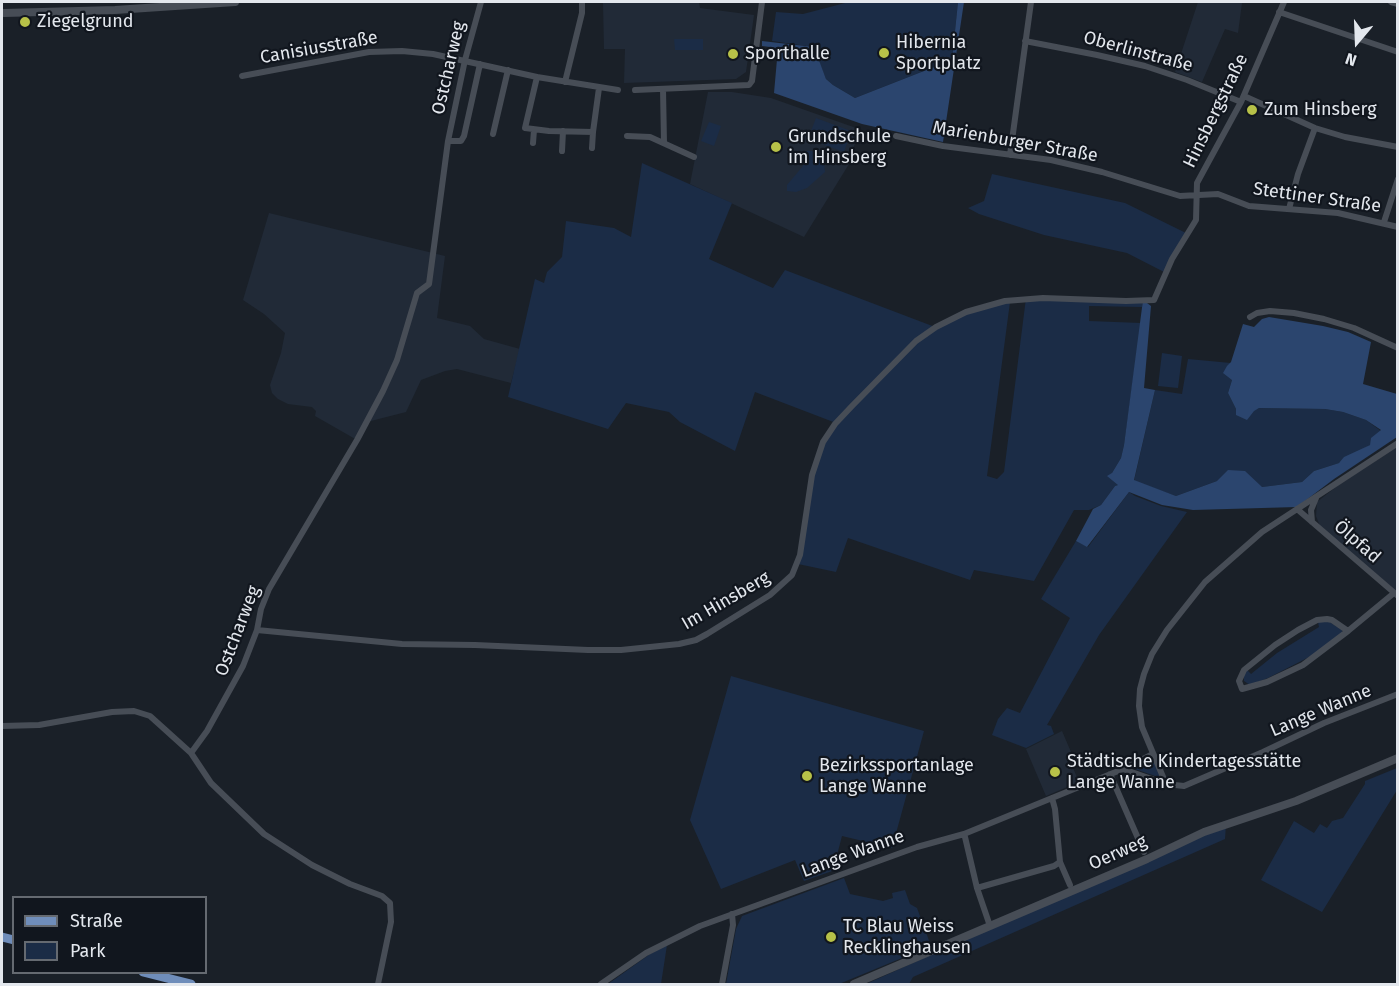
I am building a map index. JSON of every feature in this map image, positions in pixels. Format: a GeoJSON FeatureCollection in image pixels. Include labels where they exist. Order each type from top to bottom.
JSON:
{"type":"FeatureCollection","features":[{"type":"Feature","properties":{"kind":"main road"},"geometry":{"type":"LineString","coordinates":[[2,14],[115,10],[235,2]]}},
{"type":"Feature","properties":{"kind":"main road","name":"Oerweg"},"geometry":{"type":"LineString","coordinates":[[854,984],[1204,832],[1296,801],[1398,758]]}},
{"type":"Feature","properties":{"kind":"main road"},"geometry":{"type":"LineString","coordinates":[[151,974],[191,984]]}},
{"type":"Feature","properties":{"kind":"street","name":"Ostcharweg"},"geometry":{"type":"LineString","coordinates":[[191,753],[207,731],[234,682],[257,630],[264,598],[383,391],[397,360],[417,293],[429,284],[448,141],[465,60],[481,2]]}},
{"type":"Feature","properties":{"kind":"street"},"geometry":{"type":"LineString","coordinates":[[565,82],[582,13],[582,2]]}},
{"type":"Feature","properties":{"kind":"street"},"geometry":{"type":"LineString","coordinates":[[635,90],[749,85],[752,81],[762,2]]}},
{"type":"Feature","properties":{"kind":"street"},"geometry":{"type":"LineString","coordinates":[[1010,155],[1031,2]]}},
{"type":"Feature","properties":{"kind":"street","name":"Hinsbergstraße"},"geometry":{"type":"LineString","coordinates":[[1154,300],[1172,259],[1196,220],[1197,183],[1242,99],[1284,2]]}},
{"type":"Feature","properties":{"kind":"street"},"geometry":{"type":"LineString","coordinates":[[1391,2],[1398,4]]}},
{"type":"Feature","properties":{"kind":"street"},"geometry":{"type":"LineString","coordinates":[[1280,12],[1398,52]]}},
{"type":"Feature","properties":{"kind":"street","name":"Oberlinstraße"},"geometry":{"type":"LineString","coordinates":[[1025,41],[1152,68],[1242,99],[1315,128],[1345,137],[1398,147]]}},
{"type":"Feature","properties":{"kind":"street","name":"Canisiusstraße"},"geometry":{"type":"LineString","coordinates":[[242,76],[369,52],[402,51],[465,60],[537,77],[618,90]]}},
{"type":"Feature","properties":{"kind":"street","name":"Ostcharweg"},"geometry":{"type":"LineString","coordinates":[[448,141],[462,140],[480,64]]}},
{"type":"Feature","properties":{"kind":"street"},"geometry":{"type":"LineString","coordinates":[[493,134],[508,70]]}},
{"type":"Feature","properties":{"kind":"street"},"geometry":{"type":"LineString","coordinates":[[537,77],[525,128],[593,132]]}},
{"type":"Feature","properties":{"kind":"street"},"geometry":{"type":"LineString","coordinates":[[592,148],[599,88]]}},
{"type":"Feature","properties":{"kind":"street"},"geometry":{"type":"LineString","coordinates":[[663,89],[664,143]]}},
{"type":"Feature","properties":{"kind":"street"},"geometry":{"type":"LineString","coordinates":[[1289,209],[1298,174],[1315,128]]}},
{"type":"Feature","properties":{"kind":"street"},"geometry":{"type":"LineString","coordinates":[[533,143],[534,130]]}},
{"type":"Feature","properties":{"kind":"street"},"geometry":{"type":"LineString","coordinates":[[562,151],[563,131]]}},
{"type":"Feature","properties":{"kind":"street"},"geometry":{"type":"LineString","coordinates":[[627,136],[650,136],[694,157]]}},
{"type":"Feature","properties":{"kind":"street","name":"Marienburger Straße"},"geometry":{"type":"LineString","coordinates":[[896,136],[943,146],[1051,160],[1102,172],[1180,196],[1197,195]]}},
{"type":"Feature","properties":{"kind":"street"},"geometry":{"type":"LineString","coordinates":[[1384,222],[1398,179]]}},
{"type":"Feature","properties":{"kind":"street","name":"Stettiner Straße"},"geometry":{"type":"LineString","coordinates":[[1197,195],[1218,195],[1249,206],[1338,213],[1398,227]]}},
{"type":"Feature","properties":{"kind":"street","name":"Im Hinsberg"},"geometry":{"type":"LineString","coordinates":[[257,630],[402,644],[588,650],[621,650],[696,640],[770,595],[792,575],[800,555],[812,475],[823,442],[835,424],[916,341],[936,327],[966,312],[1005,301],[1034,298],[1154,300]]}},
{"type":"Feature","properties":{"kind":"street"},"geometry":{"type":"LineString","coordinates":[[1250,317],[1257,313],[1270,311],[1324,319],[1354,328],[1398,348]]}},
{"type":"Feature","properties":{"kind":"street"},"geometry":{"type":"LineString","coordinates":[[1166,784],[1142,727],[1139,706],[1140,689],[1152,654],[1175,619],[1205,582],[1262,532],[1398,443]]}},
{"type":"Feature","properties":{"kind":"street"},"geometry":{"type":"LineString","coordinates":[[1312,522],[1311,510],[1316,497]]}},
{"type":"Feature","properties":{"kind":"street","name":"Ölpfad"},"geometry":{"type":"LineString","coordinates":[[1297,509],[1396,595]]}},
{"type":"Feature","properties":{"kind":"street"},"geometry":{"type":"LineString","coordinates":[[1348,631],[1332,620],[1317,620],[1275,645],[1244,670],[1239,681],[1242,689],[1267,682],[1303,665],[1396,595]]}},
{"type":"Feature","properties":{"kind":"street","name":"Lange Wanne"},"geometry":{"type":"LineString","coordinates":[[1122,769],[1166,784],[1184,786],[1324,723],[1398,694]]}},
{"type":"Feature","properties":{"kind":"street"},"geometry":{"type":"LineString","coordinates":[[2,726],[39,725],[112,712],[134,711],[150,716],[191,753],[211,783],[275,843],[350,884],[382,896],[390,903],[391,922],[378,984]]}},
{"type":"Feature","properties":{"kind":"street","name":"Lange Wanne"},"geometry":{"type":"LineString","coordinates":[[601,984],[646,953],[700,926],[917,847],[964,834],[1153,754]]}},
{"type":"Feature","properties":{"kind":"street"},"geometry":{"type":"LineString","coordinates":[[1110,774],[1144,852]]}},
{"type":"Feature","properties":{"kind":"street"},"geometry":{"type":"LineString","coordinates":[[1052,798],[1060,862],[1070,885]]}},
{"type":"Feature","properties":{"kind":"street"},"geometry":{"type":"LineString","coordinates":[[965,837],[977,888],[990,926]]}},
{"type":"Feature","properties":{"kind":"street"},"geometry":{"type":"LineString","coordinates":[[977,888],[1054,866],[1060,862]]}},
{"type":"Feature","properties":{"kind":"street"},"geometry":{"type":"LineString","coordinates":[[722,984],[733,925],[732,914]]}},
{"type":"Feature","properties":{"kind":"shaded area"},"geometry":{"type":"Polygon","coordinates":[[[699,2],[700,8],[754,15],[746,72],[736,79],[624,83],[625,49],[604,49],[603,3],[699,2]]]}},
{"type":"Feature","properties":{"kind":"shaded area"},"geometry":{"type":"Polygon","coordinates":[[[958,2],[964,2],[943,142],[862,124],[774,93],[778,48],[762,46],[762,41],[814,47],[826,79],[855,98],[952,60],[958,2]]]}},
{"type":"Feature","properties":{"kind":"shaded area"},"geometry":{"type":"Polygon","coordinates":[[[1198,2],[1242,3],[1238,33],[1225,29],[1202,82],[1175,72],[1198,2]]]}},
{"type":"Feature","properties":{"kind":"shaded area","name":"Grundschule im Hinsberg"},"geometry":{"type":"Polygon","coordinates":[[[708,92],[732,92],[771,98],[859,129],[849,164],[804,237],[690,184],[708,92]]]}},
{"type":"Feature","properties":{"kind":"shaded area"},"geometry":{"type":"Polygon","coordinates":[[[269,213],[445,256],[437,318],[470,326],[484,339],[520,349],[511,383],[457,369],[445,371],[421,380],[406,412],[367,422],[357,440],[315,416],[316,411],[312,407],[288,404],[278,399],[272,393],[270,385],[285,333],[264,314],[243,300],[269,213]]]}},
{"type":"Feature","properties":{"kind":"shaded area"},"geometry":{"type":"Polygon","coordinates":[[[1143,300],[1151,306],[1144,388],[1155,390],[1134,480],[1176,496],[1217,481],[1228,470],[1245,471],[1262,487],[1302,482],[1314,471],[1339,463],[1344,457],[1370,445],[1371,438],[1381,430],[1366,420],[1343,412],[1325,409],[1259,408],[1247,420],[1236,415],[1236,409],[1228,393],[1232,380],[1223,373],[1231,362],[1243,324],[1254,327],[1262,319],[1269,317],[1348,332],[1371,342],[1363,384],[1397,394],[1397,437],[1297,507],[1193,510],[1162,505],[1129,492],[1087,547],[1076,541],[1093,509],[1101,505],[1118,485],[1107,476],[1112,473],[1121,458],[1124,445],[1143,300]]]}},
{"type":"Feature","properties":{"kind":"shaded area"},"geometry":{"type":"Polygon","coordinates":[[[1397,447],[1397,595],[1320,526],[1316,516],[1317,502],[1337,486],[1397,447]]]}},
{"type":"Feature","properties":{"kind":"shaded area","name":"Städtische Kindertagesstätte Lange Wanne"},"geometry":{"type":"Polygon","coordinates":[[[1062,731],[1074,759],[1070,761],[1079,782],[1046,796],[1026,749],[1062,731]]]}},
{"type":"Feature","properties":{"kind":"green space","name":"Hibernia Sportplatz"},"geometry":{"type":"Polygon","coordinates":[[[849,2],[958,2],[952,60],[855,98],[826,79],[813,47],[772,41],[776,12],[803,14],[849,2]]]}},
{"type":"Feature","properties":{"kind":"green space"},"geometry":{"type":"Polygon","coordinates":[[[674,39],[703,39],[703,50],[675,50],[674,39]]]}},
{"type":"Feature","properties":{"kind":"green space"},"geometry":{"type":"Polygon","coordinates":[[[816,118],[851,131],[844,152],[808,139],[816,118]]]}},
{"type":"Feature","properties":{"kind":"green space"},"geometry":{"type":"Polygon","coordinates":[[[709,122],[721,126],[714,146],[701,141],[709,122]]]}},
{"type":"Feature","properties":{"kind":"green space"},"geometry":{"type":"Polygon","coordinates":[[[806,151],[812,151],[818,155],[824,163],[825,172],[807,188],[796,192],[787,191],[787,185],[803,166],[802,159],[806,151]]]}},
{"type":"Feature","properties":{"kind":"green space"},"geometry":{"type":"Polygon","coordinates":[[[642,163],[732,203],[709,259],[773,288],[785,270],[935,327],[966,312],[1010,302],[987,476],[997,479],[1004,472],[1026,298],[1143,300],[1142,307],[1089,306],[1089,321],[1141,323],[1124,445],[1121,458],[1112,473],[1119,485],[1115,486],[1101,505],[1089,510],[1074,510],[1034,581],[974,570],[970,580],[848,538],[836,572],[798,564],[818,454],[836,423],[755,392],[735,451],[680,422],[669,412],[626,403],[608,429],[508,397],[535,279],[544,283],[547,272],[562,257],[566,221],[614,228],[631,237],[642,163]]]}},
{"type":"Feature","properties":{"kind":"green space"},"geometry":{"type":"Polygon","coordinates":[[[992,174],[1125,203],[1188,234],[1166,273],[1127,253],[1044,235],[979,214],[968,208],[984,201],[992,174]]]}},
{"type":"Feature","properties":{"kind":"green space"},"geometry":{"type":"Polygon","coordinates":[[[1162,353],[1182,356],[1178,388],[1158,386],[1162,353]]]}},
{"type":"Feature","properties":{"kind":"green space"},"geometry":{"type":"Polygon","coordinates":[[[1188,359],[1231,363],[1232,380],[1228,393],[1236,409],[1236,415],[1259,408],[1325,409],[1366,420],[1381,431],[1370,445],[1339,463],[1314,471],[1302,482],[1262,487],[1217,481],[1176,496],[1134,481],[1155,390],[1182,394],[1188,359]]]}},
{"type":"Feature","properties":{"kind":"green space"},"geometry":{"type":"Polygon","coordinates":[[[1129,492],[1161,506],[1187,512],[1099,635],[1047,725],[1051,726],[1054,734],[1026,748],[992,735],[998,719],[1007,708],[1020,713],[1070,618],[1041,599],[1076,541],[1088,547],[1129,492]]]}},
{"type":"Feature","properties":{"kind":"green space"},"geometry":{"type":"Polygon","coordinates":[[[1328,621],[1342,630],[1342,634],[1317,653],[1250,685],[1244,681],[1244,674],[1247,670],[1251,674],[1277,653],[1319,627],[1318,622],[1328,621]]]}},
{"type":"Feature","properties":{"kind":"green space","name":"Bezirkssportanlage Lange Wanne"},"geometry":{"type":"Polygon","coordinates":[[[731,676],[924,731],[892,848],[842,836],[836,859],[831,858],[835,870],[804,881],[795,860],[721,889],[690,820],[731,676]]]}},
{"type":"Feature","properties":{"kind":"green space"},"geometry":{"type":"Polygon","coordinates":[[[1147,760],[1155,763],[1160,775],[1158,777],[1135,769],[1136,765],[1147,760]]]}},
{"type":"Feature","properties":{"kind":"green space"},"geometry":{"type":"Polygon","coordinates":[[[1397,768],[1397,790],[1322,912],[1261,880],[1294,821],[1314,833],[1320,824],[1327,828],[1332,821],[1343,818],[1365,781],[1397,768]]]}},
{"type":"Feature","properties":{"kind":"green space"},"geometry":{"type":"Polygon","coordinates":[[[1226,825],[1225,839],[913,977],[909,984],[866,984],[991,928],[1226,825]]]}},
{"type":"Feature","properties":{"kind":"green space","name":"TC Blau Weiss Recklinghausen"},"geometry":{"type":"Polygon","coordinates":[[[844,878],[850,894],[883,901],[893,898],[892,893],[905,890],[910,904],[917,908],[931,946],[839,984],[726,984],[736,929],[742,916],[844,878]]]}},
{"type":"Feature","properties":{"kind":"green space"},"geometry":{"type":"Polygon","coordinates":[[[667,945],[661,984],[608,984],[650,954],[667,945]]]}},
{"type":"Feature","properties":{"kind":"place","name":"Ziegelgrund"},"geometry":{"type":"Point","coordinates":[25,22]}},
{"type":"Feature","properties":{"kind":"place","name":"Hibernia Sportplatz"},"geometry":{"type":"Point","coordinates":[884,53]}},
{"type":"Feature","properties":{"kind":"place","name":"Sporthalle"},"geometry":{"type":"Point","coordinates":[733,54]}},
{"type":"Feature","properties":{"kind":"place","name":"Zum Hinsberg"},"geometry":{"type":"Point","coordinates":[1252,110]}},
{"type":"Feature","properties":{"kind":"place","name":"Grundschule im Hinsberg"},"geometry":{"type":"Point","coordinates":[776,147]}},
{"type":"Feature","properties":{"kind":"place","name":"Städtische Kindertagesstätte Lange Wanne"},"geometry":{"type":"Point","coordinates":[1055,772]}},
{"type":"Feature","properties":{"kind":"place","name":"Bezirkssportanlage Lange Wanne"},"geometry":{"type":"Point","coordinates":[807,776]}},
{"type":"Feature","properties":{"kind":"place","name":"TC Blau Weiss Recklinghausen"},"geometry":{"type":"Point","coordinates":[831,937]}}]}
